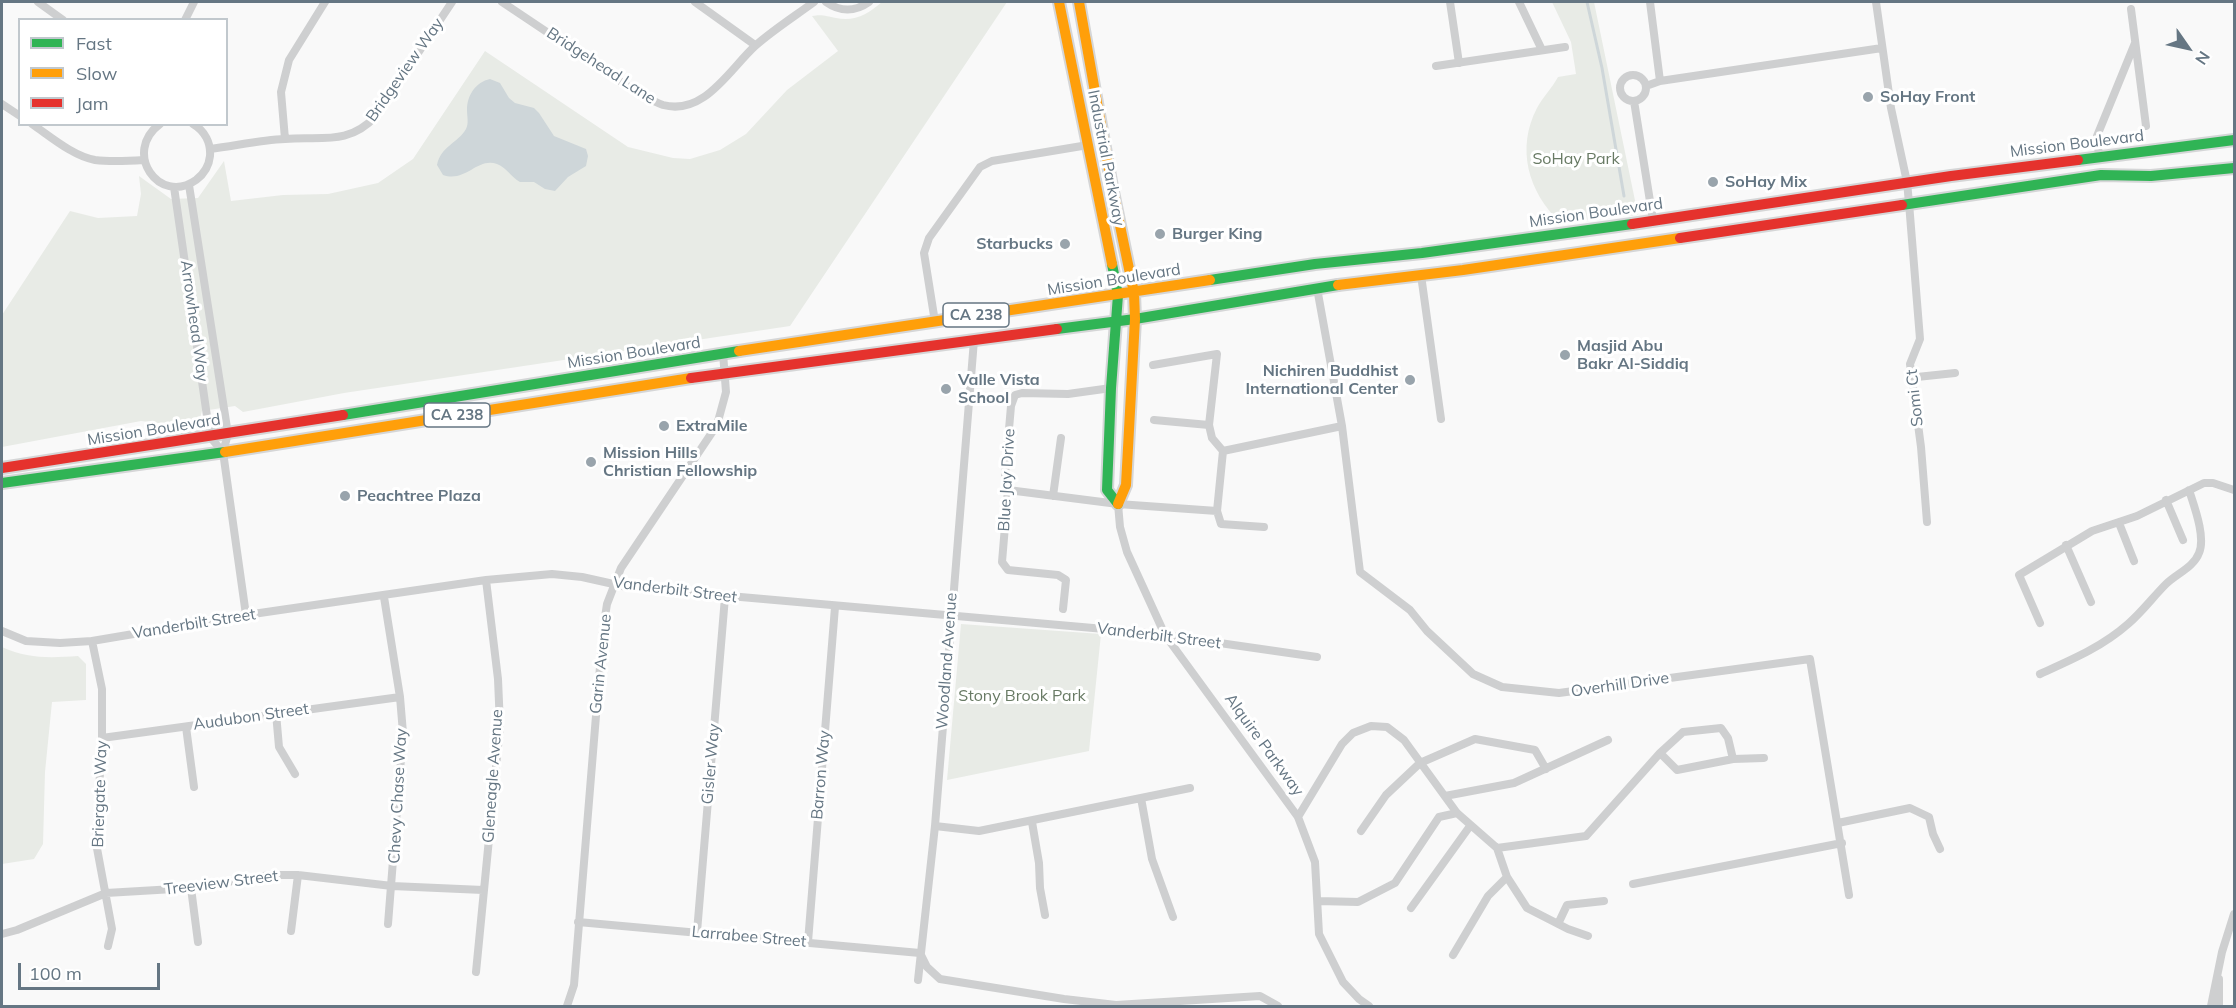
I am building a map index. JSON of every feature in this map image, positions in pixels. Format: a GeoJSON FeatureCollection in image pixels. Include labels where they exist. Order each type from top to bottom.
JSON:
{"type":"FeatureCollection","features":[{"type":"Feature","properties":{"kind":"main road","name":"Industrial Parkway"},"geometry":{"type":"LineString","coordinates":[[1059,2],[1118,295],[1118,321]]}},
{"type":"Feature","properties":{"kind":"main road","name":"Industrial Parkway"},"geometry":{"type":"LineString","coordinates":[[1079,2],[1112,187],[1134,293],[1136,319]]}},
{"type":"Feature","properties":{"kind":"main road","name":"Mission Boulevard"},"geometry":{"type":"LineString","coordinates":[[2,468],[210,437],[723,354],[1315,264],[1422,253],[1735,210],[1907,182],[2235,140]]}},
{"type":"Feature","properties":{"kind":"main road","name":"Mission Boulevard"},"geometry":{"type":"LineString","coordinates":[[2,483],[223,452],[725,373],[1136,319],[1317,288],[1421,275],[2101,175],[2151,176],[2235,168]]}},
{"type":"Feature","properties":{"kind":"main road","name":"Alquire Parkway"},"geometry":{"type":"LineString","coordinates":[[1118,321],[1111,388],[1107,490],[1118,504],[1126,485],[1136,319]]}},
{"type":"Feature","properties":{"kind":"street"},"geometry":{"type":"LineString","coordinates":[[38,2],[48,4],[61,18]]}},
{"type":"Feature","properties":{"kind":"street"},"geometry":{"type":"LineString","coordinates":[[186,18],[194,2]]}},
{"type":"Feature","properties":{"kind":"street"},"geometry":{"type":"LineString","coordinates":[[285,139],[281,92],[289,60],[325,2]]}},
{"type":"Feature","properties":{"kind":"street","name":"Bridgeview Way"},"geometry":{"type":"LineString","coordinates":[[210,149],[285,139],[332,139],[350,135],[369,124],[452,2]]}},
{"type":"Feature","properties":{"kind":"street","name":"Bridgehead Lane"},"geometry":{"type":"LineString","coordinates":[[502,2],[638,93],[661,104],[677,107],[695,103],[713,91],[756,45],[814,2]]}},
{"type":"Feature","properties":{"kind":"street"},"geometry":{"type":"LineString","coordinates":[[695,2],[756,45]]}},
{"type":"Feature","properties":{"kind":"street"},"geometry":{"type":"LineString","coordinates":[[826,2],[833,7],[846,10],[860,8],[869,2]]}},
{"type":"Feature","properties":{"kind":"street"},"geometry":{"type":"LineString","coordinates":[[1450,2],[1459,63]]}},
{"type":"Feature","properties":{"kind":"street"},"geometry":{"type":"LineString","coordinates":[[1519,2],[1542,50]]}},
{"type":"Feature","properties":{"kind":"street"},"geometry":{"type":"LineString","coordinates":[[1650,2],[1660,81]]}},
{"type":"Feature","properties":{"kind":"street","name":"Somi Ct"},"geometry":{"type":"LineString","coordinates":[[1876,2],[1891,108],[1907,182],[1920,339],[1910,364],[1921,447],[1927,522]]}},
{"type":"Feature","properties":{"kind":"street"},"geometry":{"type":"LineString","coordinates":[[2131,9],[2146,126]]}},
{"type":"Feature","properties":{"kind":"street"},"geometry":{"type":"LineString","coordinates":[[2099,156],[2097,136],[2135,43]]}},
{"type":"Feature","properties":{"kind":"street"},"geometry":{"type":"LineString","coordinates":[[1436,66],[1565,47]]}},
{"type":"Feature","properties":{"kind":"street"},"geometry":{"type":"LineString","coordinates":[[1646,86],[1660,81],[1882,48]]}},
{"type":"Feature","properties":{"kind":"street"},"geometry":{"type":"LineString","coordinates":[[1629,75],[1636,75],[1643,80],[1646,86],[1642,96],[1634,101],[1621,94],[1619,87],[1622,80],[1629,75]]}},
{"type":"Feature","properties":{"kind":"street"},"geometry":{"type":"LineString","coordinates":[[1634,101],[1653,220]]}},
{"type":"Feature","properties":{"kind":"street"},"geometry":{"type":"LineString","coordinates":[[2,104],[18,115]]}},
{"type":"Feature","properties":{"kind":"street"},"geometry":{"type":"LineString","coordinates":[[35,126],[68,148],[93,160],[144,160]]}},
{"type":"Feature","properties":{"kind":"street"},"geometry":{"type":"LineString","coordinates":[[158,126],[149,134],[144,146],[144,160],[147,170],[154,178],[174,187],[189,185],[201,176],[209,164],[210,149],[206,136],[195,126]]}},
{"type":"Feature","properties":{"kind":"street"},"geometry":{"type":"LineString","coordinates":[[935,322],[924,253],[929,238],[980,167],[992,161],[1088,145]]}},
{"type":"Feature","properties":{"kind":"street","name":"Arrowhead Way"},"geometry":{"type":"LineString","coordinates":[[189,185],[228,434],[223,452],[246,615]]}},
{"type":"Feature","properties":{"kind":"street","name":"Arrowhead Way"},"geometry":{"type":"LineString","coordinates":[[174,187],[210,437]]}},
{"type":"Feature","properties":{"kind":"street"},"geometry":{"type":"LineString","coordinates":[[1421,275],[1441,419]]}},
{"type":"Feature","properties":{"kind":"street","name":"Overhill Drive"},"geometry":{"type":"LineString","coordinates":[[1317,288],[1341,426],[1360,572],[1410,610],[1426,631],[1473,674],[1502,687],[1559,693],[1810,659],[1850,895]]}},
{"type":"Feature","properties":{"kind":"street","name":"Woodland Avenue"},"geometry":{"type":"LineString","coordinates":[[918,980],[934,826],[974,340]]}},
{"type":"Feature","properties":{"kind":"street","name":"Garin Avenue"},"geometry":{"type":"LineString","coordinates":[[567,1006],[574,986],[607,604],[621,568],[717,425],[726,392],[723,354]]}},
{"type":"Feature","properties":{"kind":"street"},"geometry":{"type":"LineString","coordinates":[[1153,365],[1217,354],[1209,425],[1212,438],[1223,451],[1217,511],[1221,524],[1264,527]]}},
{"type":"Feature","properties":{"kind":"street"},"geometry":{"type":"LineString","coordinates":[[1912,382],[1917,377],[1955,373]]}},
{"type":"Feature","properties":{"kind":"street","name":"Blue Jay Drive"},"geometry":{"type":"LineString","coordinates":[[1063,609],[1066,580],[1058,575],[1008,570],[1002,562],[1008,490],[1005,475],[1011,406],[1015,395],[1022,393],[1068,394],[1111,388]]}},
{"type":"Feature","properties":{"kind":"street"},"geometry":{"type":"LineString","coordinates":[[1154,420],[1209,425]]}},
{"type":"Feature","properties":{"kind":"street"},"geometry":{"type":"LineString","coordinates":[[1223,451],[1341,426]]}},
{"type":"Feature","properties":{"kind":"street"},"geometry":{"type":"LineString","coordinates":[[210,437],[223,452]]}},
{"type":"Feature","properties":{"kind":"street"},"geometry":{"type":"LineString","coordinates":[[1053,496],[1060,438]]}},
{"type":"Feature","properties":{"kind":"street"},"geometry":{"type":"LineString","coordinates":[[2040,623],[2019,575],[2092,531],[2119,524],[2204,483],[2213,483],[2235,490]]}},
{"type":"Feature","properties":{"kind":"street"},"geometry":{"type":"LineString","coordinates":[[1008,490],[1118,504],[1217,511]]}},
{"type":"Feature","properties":{"kind":"street"},"geometry":{"type":"LineString","coordinates":[[2040,674],[2091,651],[2127,625],[2167,583],[2196,559],[2201,545],[2200,535],[2189,490]]}},
{"type":"Feature","properties":{"kind":"street"},"geometry":{"type":"LineString","coordinates":[[2166,500],[2183,540]]}},
{"type":"Feature","properties":{"kind":"street","name":"Alquire Parkway"},"geometry":{"type":"LineString","coordinates":[[1118,504],[1120,526],[1127,552],[1165,635],[1298,817],[1315,862],[1319,934],[1343,982],[1359,999],[1370,1006]]}},
{"type":"Feature","properties":{"kind":"street"},"geometry":{"type":"LineString","coordinates":[[2119,524],[2134,561]]}},
{"type":"Feature","properties":{"kind":"street"},"geometry":{"type":"LineString","coordinates":[[2066,545],[2091,602]]}},
{"type":"Feature","properties":{"kind":"street","name":"Vanderbilt Street"},"geometry":{"type":"LineString","coordinates":[[2,632],[26,641],[60,643],[92,641],[246,615],[384,597],[486,580],[552,574],[582,577],[627,587],[725,597],[1165,635],[1317,657]]}},
{"type":"Feature","properties":{"kind":"street","name":"Gleneagle Avenue"},"geometry":{"type":"LineString","coordinates":[[476,972],[500,726],[498,679],[486,580]]}},
{"type":"Feature","properties":{"kind":"street","name":"Chevy Chase Way"},"geometry":{"type":"LineString","coordinates":[[384,597],[400,697],[403,733],[388,924]]}},
{"type":"Feature","properties":{"kind":"street","name":"Gisler Way"},"geometry":{"type":"LineString","coordinates":[[697,932],[725,597]]}},
{"type":"Feature","properties":{"kind":"street","name":"Barron Way"},"geometry":{"type":"LineString","coordinates":[[808,942],[835,607]]}},
{"type":"Feature","properties":{"kind":"street","name":"Briergate Way"},"geometry":{"type":"LineString","coordinates":[[92,641],[102,689],[102,738],[96,843],[112,929],[108,946]]}},
{"type":"Feature","properties":{"kind":"street","name":"Audubon Street"},"geometry":{"type":"LineString","coordinates":[[102,738],[400,697]]}},
{"type":"Feature","properties":{"kind":"street"},"geometry":{"type":"LineString","coordinates":[[276,713],[279,747],[295,774]]}},
{"type":"Feature","properties":{"kind":"street"},"geometry":{"type":"LineString","coordinates":[[1298,817],[1342,744],[1353,734],[1371,726],[1387,727],[1404,740],[1457,813],[1497,848],[1507,877],[1527,908],[1587,936]]}},
{"type":"Feature","properties":{"kind":"street"},"geometry":{"type":"LineString","coordinates":[[186,727],[194,787]]}},
{"type":"Feature","properties":{"kind":"street"},"geometry":{"type":"LineString","coordinates":[[1497,848],[1586,836],[1660,753],[1683,732],[1721,728],[1728,738],[1733,759]]}},
{"type":"Feature","properties":{"kind":"street"},"geometry":{"type":"LineString","coordinates":[[1361,831],[1386,795],[1420,763],[1474,739],[1535,750],[1546,769]]}},
{"type":"Feature","properties":{"kind":"street"},"geometry":{"type":"LineString","coordinates":[[1444,796],[1514,783],[1608,740]]}},
{"type":"Feature","properties":{"kind":"street"},"geometry":{"type":"LineString","coordinates":[[1660,753],[1677,770],[1733,759],[1764,758]]}},
{"type":"Feature","properties":{"kind":"street"},"geometry":{"type":"LineString","coordinates":[[934,826],[980,831],[1190,788]]}},
{"type":"Feature","properties":{"kind":"street"},"geometry":{"type":"LineString","coordinates":[[1141,798],[1152,859],[1173,917]]}},
{"type":"Feature","properties":{"kind":"street"},"geometry":{"type":"LineString","coordinates":[[1838,823],[1910,808],[1929,817],[1940,849]]}},
{"type":"Feature","properties":{"kind":"street"},"geometry":{"type":"LineString","coordinates":[[1318,901],[1358,902],[1395,882],[1439,817],[1457,813]]}},
{"type":"Feature","properties":{"kind":"street"},"geometry":{"type":"LineString","coordinates":[[1032,822],[1045,915]]}},
{"type":"Feature","properties":{"kind":"street"},"geometry":{"type":"LineString","coordinates":[[1411,908],[1470,826]]}},
{"type":"Feature","properties":{"kind":"street"},"geometry":{"type":"LineString","coordinates":[[1633,884],[1842,843]]}},
{"type":"Feature","properties":{"kind":"street","name":"Treeview Street"},"geometry":{"type":"LineString","coordinates":[[2,934],[106,893],[191,888],[270,875],[298,875],[392,886],[483,890]]}},
{"type":"Feature","properties":{"kind":"street"},"geometry":{"type":"LineString","coordinates":[[291,932],[298,875]]}},
{"type":"Feature","properties":{"kind":"street"},"geometry":{"type":"LineString","coordinates":[[1454,955],[1488,896],[1507,877]]}},
{"type":"Feature","properties":{"kind":"street"},"geometry":{"type":"LineString","coordinates":[[191,888],[198,942]]}},
{"type":"Feature","properties":{"kind":"street"},"geometry":{"type":"LineString","coordinates":[[1558,924],[1567,905],[1604,901]]}},
{"type":"Feature","properties":{"kind":"street"},"geometry":{"type":"LineString","coordinates":[[2211,1006],[2222,952],[2235,914]]}},
{"type":"Feature","properties":{"kind":"street","name":"Larrabee Street"},"geometry":{"type":"LineString","coordinates":[[578,922],[920,953]]}},
{"type":"Feature","properties":{"kind":"street"},"geometry":{"type":"LineString","coordinates":[[920,953],[927,967],[940,979],[1064,999],[1116,1005],[1260,996],[1278,1006]]}},
{"type":"Feature","properties":{"kind":"street"},"geometry":{"type":"LineString","coordinates":[[2218,975],[2219,1006]]}},
{"type":"Feature","properties":{"kind":"green space"},"geometry":{"type":"Polygon","coordinates":[[[882,2],[1007,2],[790,326],[344,393],[243,412],[235,406],[202,411],[199,422],[194,427],[141,421],[2,447],[2,315],[70,211],[98,218],[137,216],[141,194],[139,176],[171,199],[198,198],[224,161],[231,201],[283,195],[328,194],[378,183],[413,159],[485,51],[628,147],[673,158],[690,159],[720,150],[746,134],[787,90],[838,51],[812,16],[855,18],[882,2]]]}},
{"type":"Feature","properties":{"kind":"green space","name":"SoHay Park"},"geometry":{"type":"Polygon","coordinates":[[[1552,2],[1594,2],[1638,215],[1560,222],[1540,197],[1533,183],[1527,154],[1527,138],[1531,123],[1539,104],[1558,77],[1576,74],[1571,42],[1552,2]]]}},
{"type":"Feature","properties":{"kind":"green space","name":"Stony Brook Park"},"geometry":{"type":"Polygon","coordinates":[[[961,624],[1101,634],[1089,751],[947,780],[961,624]]]}},
{"type":"Feature","properties":{"kind":"green space"},"geometry":{"type":"Polygon","coordinates":[[[2,647],[21,654],[39,657],[78,656],[86,664],[86,700],[52,702],[45,772],[43,844],[34,859],[2,864],[2,647]]]}},
{"type":"Feature","properties":{"kind":"shaded area"},"geometry":{"type":"Polygon","coordinates":[[[490,79],[500,83],[515,103],[534,108],[554,136],[586,149],[588,156],[586,166],[568,177],[555,191],[545,189],[534,182],[520,182],[500,165],[490,163],[458,176],[443,175],[437,165],[439,159],[466,129],[467,104],[473,90],[490,79]]]}},
{"type":"Feature","properties":{"kind":"waterway"},"geometry":{"type":"LineString","coordinates":[[1587,2],[1602,68],[1624,196]]}},
{"type":"Feature","properties":{"kind":"traffic: fast"},"geometry":{"type":"LineString","coordinates":[[2078,160],[2234,140]]}},
{"type":"Feature","properties":{"kind":"traffic: fast"},"geometry":{"type":"LineString","coordinates":[[1902,205],[2101,175],[2151,176],[2234,168]]}},
{"type":"Feature","properties":{"kind":"traffic: fast"},"geometry":{"type":"LineString","coordinates":[[1210,280],[1315,264],[1422,253],[1632,224]]}},
{"type":"Feature","properties":{"kind":"traffic: fast"},"geometry":{"type":"LineString","coordinates":[[1112,264],[1118,295],[1107,490],[1118,504]]}},
{"type":"Feature","properties":{"kind":"traffic: fast"},"geometry":{"type":"LineString","coordinates":[[1057,329],[1135,319],[1338,285]]}},
{"type":"Feature","properties":{"kind":"traffic: fast"},"geometry":{"type":"LineString","coordinates":[[343,415],[739,351]]}},
{"type":"Feature","properties":{"kind":"traffic: fast"},"geometry":{"type":"LineString","coordinates":[[2,483],[225,452]]}},
{"type":"Feature","properties":{"kind":"traffic: slow"},"geometry":{"type":"LineString","coordinates":[[1059,2],[1112,264]]}},
{"type":"Feature","properties":{"kind":"traffic: slow"},"geometry":{"type":"LineString","coordinates":[[1079,2],[1112,187],[1134,293],[1135,319],[1126,485],[1118,504]]}},
{"type":"Feature","properties":{"kind":"traffic: slow"},"geometry":{"type":"LineString","coordinates":[[1338,285],[1463,270],[1680,238]]}},
{"type":"Feature","properties":{"kind":"traffic: slow"},"geometry":{"type":"LineString","coordinates":[[739,351],[1210,280]]}},
{"type":"Feature","properties":{"kind":"traffic: slow"},"geometry":{"type":"LineString","coordinates":[[225,452],[691,378]]}},
{"type":"Feature","properties":{"kind":"traffic: jam"},"geometry":{"type":"LineString","coordinates":[[1632,224],[1951,176],[2078,160]]}},
{"type":"Feature","properties":{"kind":"traffic: jam"},"geometry":{"type":"LineString","coordinates":[[1680,238],[1902,205]]}},
{"type":"Feature","properties":{"kind":"traffic: jam"},"geometry":{"type":"LineString","coordinates":[[691,378],[1057,329]]}},
{"type":"Feature","properties":{"kind":"traffic: jam"},"geometry":{"type":"LineString","coordinates":[[2,468],[343,415]]}},
{"type":"Feature","properties":{"kind":"place","name":"SoHay Front"},"geometry":{"type":"Point","coordinates":[1868,97]}},
{"type":"Feature","properties":{"kind":"place","name":"SoHay Mix"},"geometry":{"type":"Point","coordinates":[1713,182]}},
{"type":"Feature","properties":{"kind":"place","name":"Burger King"},"geometry":{"type":"Point","coordinates":[1160,234]}},
{"type":"Feature","properties":{"kind":"place","name":"Starbucks"},"geometry":{"type":"Point","coordinates":[1065,244]}},
{"type":"Feature","properties":{"kind":"place","name":"Masjid Abu Bakr Al-Siddiq"},"geometry":{"type":"Point","coordinates":[1565,355]}},
{"type":"Feature","properties":{"kind":"place","name":"Nichiren Buddhist International Center"},"geometry":{"type":"Point","coordinates":[1410,380]}},
{"type":"Feature","properties":{"kind":"place","name":"Valle Vista School"},"geometry":{"type":"Point","coordinates":[946,389]}},
{"type":"Feature","properties":{"kind":"place","name":"ExtraMile"},"geometry":{"type":"Point","coordinates":[664,426]}},
{"type":"Feature","properties":{"kind":"place","name":"Mission Hills Christian Fellowship"},"geometry":{"type":"Point","coordinates":[591,462]}},
{"type":"Feature","properties":{"kind":"place","name":"Peachtree Plaza"},"geometry":{"type":"Point","coordinates":[345,496]}}]}
